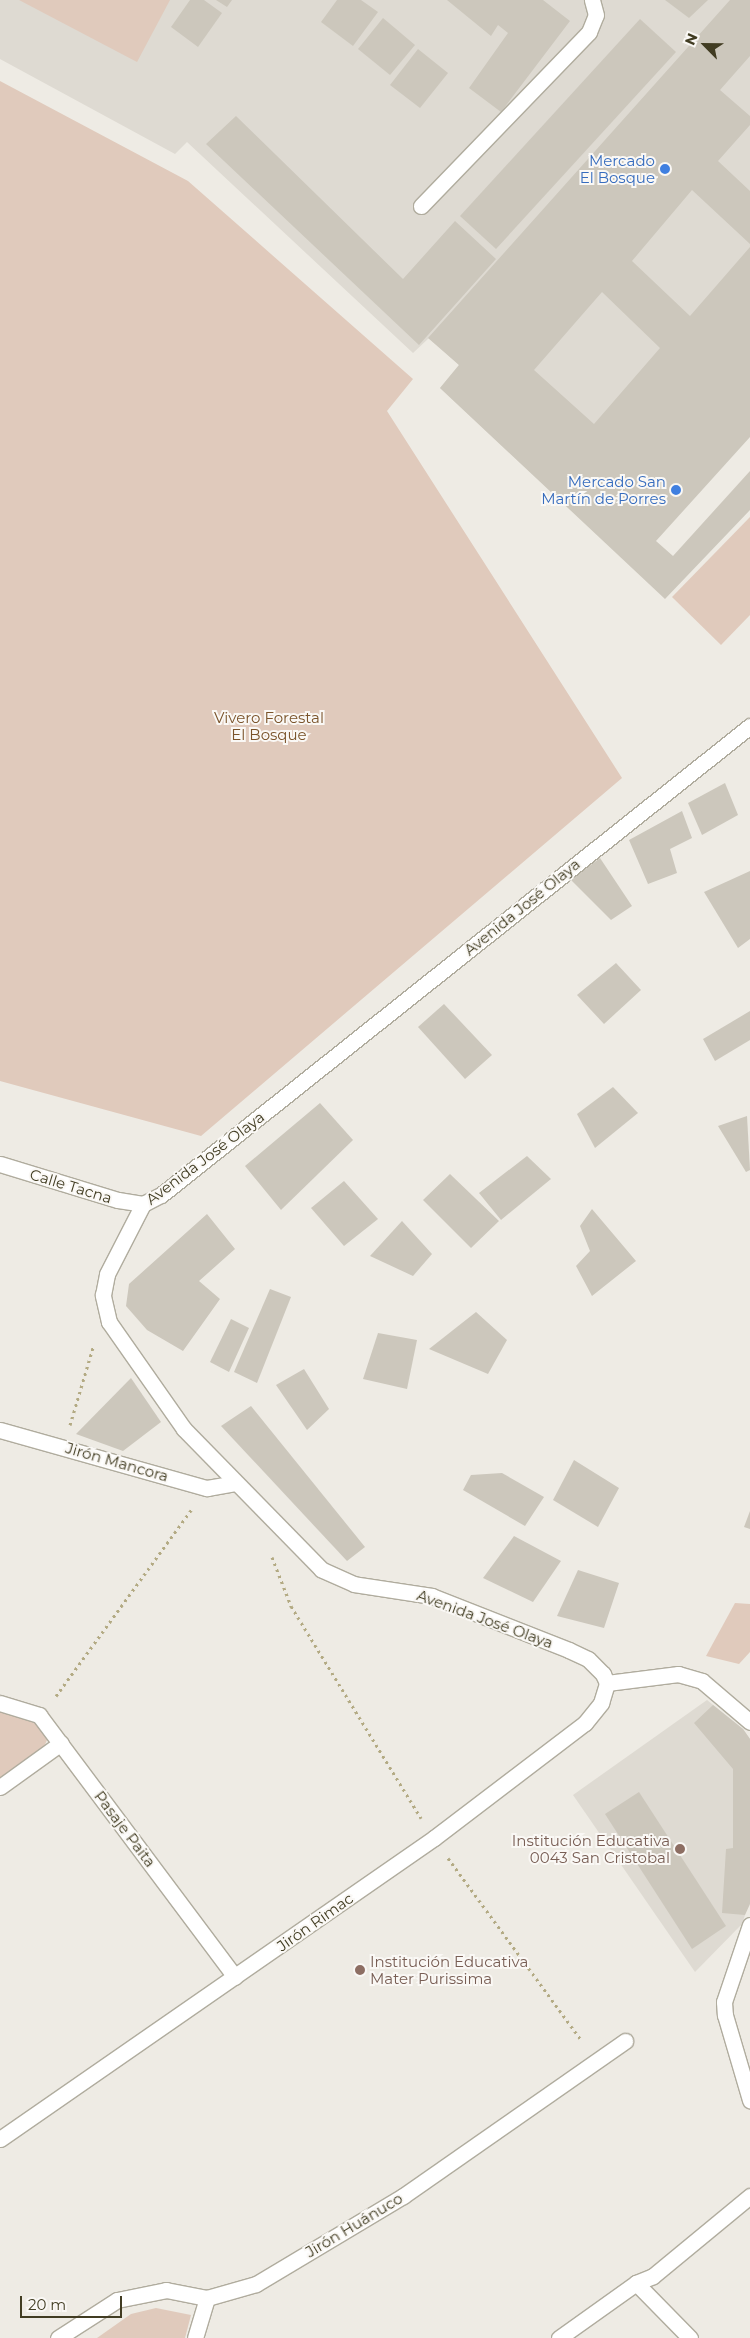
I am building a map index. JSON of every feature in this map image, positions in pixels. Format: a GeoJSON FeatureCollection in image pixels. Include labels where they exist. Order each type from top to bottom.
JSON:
{"type":"FeatureCollection","features":[{"type":"Feature","properties":{"kind":"street"},"geometry":{"type":"LineString","coordinates":[[421,206],[589,32],[596,15],[592,0]]}},
{"type":"Feature","properties":{"kind":"street","name":"Avenida José Olaya"},"geometry":{"type":"LineString","coordinates":[[607,1683],[588,1659],[449,1602],[416,1592],[373,1588],[338,1578],[321,1569],[234,1483],[184,1429],[104,1310],[108,1274],[143,1204],[161,1195],[750,726]]}},
{"type":"Feature","properties":{"kind":"street","name":"Calle Tacna"},"geometry":{"type":"LineString","coordinates":[[0,1164],[118,1200],[143,1204]]}},
{"type":"Feature","properties":{"kind":"street","name":"Jirón Mancora"},"geometry":{"type":"LineString","coordinates":[[0,1430],[207,1488],[234,1483]]}},
{"type":"Feature","properties":{"kind":"street"},"geometry":{"type":"LineString","coordinates":[[607,1683],[686,1676],[702,1681],[750,1722]]}},
{"type":"Feature","properties":{"kind":"street","name":"Jirón Rimac"},"geometry":{"type":"LineString","coordinates":[[0,2139],[434,1838],[585,1723],[601,1703],[607,1683]]}},
{"type":"Feature","properties":{"kind":"street"},"geometry":{"type":"LineString","coordinates":[[0,1703],[39,1715]]}},
{"type":"Feature","properties":{"kind":"street","name":"Pasaje Paita"},"geometry":{"type":"LineString","coordinates":[[39,1715],[235,1977]]}},
{"type":"Feature","properties":{"kind":"street"},"geometry":{"type":"LineString","coordinates":[[0,1787],[61,1743]]}},
{"type":"Feature","properties":{"kind":"street"},"geometry":{"type":"LineString","coordinates":[[750,1925],[724,2002],[750,2100]]}},
{"type":"Feature","properties":{"kind":"street","name":"Jirón Huánuco"},"geometry":{"type":"LineString","coordinates":[[58,2338],[117,2300],[166,2290],[207,2298],[256,2284],[403,2196],[625,2042]]}},
{"type":"Feature","properties":{"kind":"street"},"geometry":{"type":"LineString","coordinates":[[559,2338],[636,2283],[653,2276],[750,2196]]}},
{"type":"Feature","properties":{"kind":"street"},"geometry":{"type":"LineString","coordinates":[[636,2283],[690,2338]]}},
{"type":"Feature","properties":{"kind":"street"},"geometry":{"type":"LineString","coordinates":[[195,2338],[207,2298]]}},
{"type":"Feature","properties":{"kind":"path"},"geometry":{"type":"LineString","coordinates":[[64,1447],[104,1310]]}},
{"type":"Feature","properties":{"kind":"path"},"geometry":{"type":"LineString","coordinates":[[39,1715],[63,1688],[207,1488]]}},
{"type":"Feature","properties":{"kind":"path"},"geometry":{"type":"LineString","coordinates":[[269,1551],[291,1606],[434,1838],[597,2061]]}},
{"type":"Feature","properties":{"kind":"shaded area"},"geometry":{"type":"Polygon","coordinates":[[[0,0],[750,0],[750,379],[604,541],[440,388],[459,365],[429,338],[413,353],[187,142],[175,154],[0,59],[0,0]]]}},
{"type":"Feature","properties":{"kind":"shaded area","name":"Institución Educativa 0043 San Cristobal"},"geometry":{"type":"Polygon","coordinates":[[[707,1700],[743,1729],[750,1739],[745,1915],[742,1924],[695,1972],[573,1795],[707,1700]]]}},
{"type":"Feature","properties":{"kind":"green space"},"geometry":{"type":"Polygon","coordinates":[[[19,0],[170,0],[137,62],[19,0]]]}},
{"type":"Feature","properties":{"kind":"green space","name":"Vivero Forestal El Bosque"},"geometry":{"type":"Polygon","coordinates":[[[0,81],[188,181],[413,379],[387,411],[622,778],[201,1136],[0,1081],[0,81]]]}},
{"type":"Feature","properties":{"kind":"green space"},"geometry":{"type":"Polygon","coordinates":[[[750,517],[750,615],[721,645],[672,597],[750,517]]]}},
{"type":"Feature","properties":{"kind":"green space"},"geometry":{"type":"Polygon","coordinates":[[[735,1603],[750,1604],[750,1652],[739,1664],[706,1656],[735,1603]]]}},
{"type":"Feature","properties":{"kind":"green space"},"geometry":{"type":"Polygon","coordinates":[[[0,1709],[41,1726],[47,1740],[43,1749],[0,1778],[0,1709]]]}},
{"type":"Feature","properties":{"kind":"green space"},"geometry":{"type":"Polygon","coordinates":[[[156,2308],[191,2315],[185,2338],[97,2338],[131,2314],[156,2308]]]}},
{"type":"Feature","properties":{"kind":"building"},"geometry":{"type":"Polygon","coordinates":[[[190,0],[204,0],[222,13],[198,47],[171,27],[190,0]]]}},
{"type":"Feature","properties":{"kind":"building"},"geometry":{"type":"Polygon","coordinates":[[[216,0],[232,0],[227,7],[216,0]]]}},
{"type":"Feature","properties":{"kind":"building"},"geometry":{"type":"Polygon","coordinates":[[[337,0],[361,0],[378,12],[353,46],[321,22],[337,0]]]}},
{"type":"Feature","properties":{"kind":"building"},"geometry":{"type":"Polygon","coordinates":[[[447,0],[543,0],[570,21],[501,112],[469,88],[508,33],[498,25],[491,36],[447,0]]]}},
{"type":"Feature","properties":{"kind":"building"},"geometry":{"type":"Polygon","coordinates":[[[665,0],[708,0],[689,18],[665,0]]]}},
{"type":"Feature","properties":{"kind":"building","name":"Mercado El Bosque"},"geometry":{"type":"Polygon","coordinates":[[[730,0],[750,0],[750,56],[720,90],[750,116],[750,125],[718,161],[750,191],[750,244],[692,190],[632,261],[690,316],[750,247],[750,437],[656,541],[673,556],[750,471],[750,510],[665,599],[440,388],[459,365],[428,338],[730,0]],[[602,292],[534,370],[594,424],[660,348],[602,292]]]}},
{"type":"Feature","properties":{"kind":"building"},"geometry":{"type":"Polygon","coordinates":[[[383,18],[415,45],[390,75],[358,49],[383,18]]]}},
{"type":"Feature","properties":{"kind":"building"},"geometry":{"type":"Polygon","coordinates":[[[640,19],[676,52],[496,249],[460,216],[640,19]]]}},
{"type":"Feature","properties":{"kind":"building"},"geometry":{"type":"Polygon","coordinates":[[[418,49],[448,73],[420,108],[390,85],[418,49]]]}},
{"type":"Feature","properties":{"kind":"building"},"geometry":{"type":"Polygon","coordinates":[[[236,116],[403,279],[455,221],[496,259],[419,345],[206,144],[236,116]]]}},
{"type":"Feature","properties":{"kind":"building"},"geometry":{"type":"Polygon","coordinates":[[[725,783],[738,815],[702,835],[688,803],[725,783]]]}},
{"type":"Feature","properties":{"kind":"building"},"geometry":{"type":"Polygon","coordinates":[[[682,811],[692,838],[670,849],[677,873],[648,884],[629,840],[682,811]]]}},
{"type":"Feature","properties":{"kind":"building"},"geometry":{"type":"Polygon","coordinates":[[[600,858],[632,906],[611,920],[571,880],[600,858]]]}},
{"type":"Feature","properties":{"kind":"building"},"geometry":{"type":"Polygon","coordinates":[[[750,871],[750,939],[738,948],[704,892],[750,871]]]}},
{"type":"Feature","properties":{"kind":"building"},"geometry":{"type":"Polygon","coordinates":[[[616,963],[641,990],[604,1024],[577,995],[616,963]]]}},
{"type":"Feature","properties":{"kind":"building"},"geometry":{"type":"Polygon","coordinates":[[[444,1004],[492,1055],[465,1079],[418,1027],[444,1004]]]}},
{"type":"Feature","properties":{"kind":"building"},"geometry":{"type":"Polygon","coordinates":[[[750,1011],[750,1040],[715,1061],[703,1039],[750,1011]]]}},
{"type":"Feature","properties":{"kind":"building"},"geometry":{"type":"Polygon","coordinates":[[[613,1087],[638,1113],[595,1148],[577,1114],[613,1087]]]}},
{"type":"Feature","properties":{"kind":"building"},"geometry":{"type":"Polygon","coordinates":[[[320,1103],[353,1140],[281,1210],[245,1166],[320,1103]]]}},
{"type":"Feature","properties":{"kind":"building"},"geometry":{"type":"Polygon","coordinates":[[[747,1116],[750,1170],[746,1172],[718,1126],[747,1116]]]}},
{"type":"Feature","properties":{"kind":"building"},"geometry":{"type":"Polygon","coordinates":[[[527,1156],[551,1179],[501,1220],[479,1193],[527,1156]]]}},
{"type":"Feature","properties":{"kind":"building"},"geometry":{"type":"Polygon","coordinates":[[[450,1174],[499,1221],[471,1248],[423,1200],[450,1174]]]}},
{"type":"Feature","properties":{"kind":"building"},"geometry":{"type":"Polygon","coordinates":[[[344,1181],[378,1219],[344,1246],[311,1208],[344,1181]]]}},
{"type":"Feature","properties":{"kind":"building"},"geometry":{"type":"Polygon","coordinates":[[[592,1209],[636,1261],[592,1296],[576,1266],[590,1251],[580,1226],[592,1209]]]}},
{"type":"Feature","properties":{"kind":"building"},"geometry":{"type":"Polygon","coordinates":[[[207,1214],[235,1249],[199,1281],[220,1299],[183,1351],[147,1330],[126,1306],[129,1284],[207,1214]]]}},
{"type":"Feature","properties":{"kind":"building"},"geometry":{"type":"Polygon","coordinates":[[[402,1221],[432,1254],[413,1276],[370,1256],[402,1221]]]}},
{"type":"Feature","properties":{"kind":"building"},"geometry":{"type":"Polygon","coordinates":[[[270,1289],[291,1297],[257,1383],[234,1372],[270,1289]]]}},
{"type":"Feature","properties":{"kind":"building"},"geometry":{"type":"Polygon","coordinates":[[[476,1312],[507,1340],[488,1374],[429,1349],[476,1312]]]}},
{"type":"Feature","properties":{"kind":"building"},"geometry":{"type":"Polygon","coordinates":[[[231,1319],[249,1328],[229,1372],[210,1362],[231,1319]]]}},
{"type":"Feature","properties":{"kind":"building"},"geometry":{"type":"Polygon","coordinates":[[[378,1333],[417,1340],[407,1389],[363,1379],[378,1333]]]}},
{"type":"Feature","properties":{"kind":"building"},"geometry":{"type":"Polygon","coordinates":[[[304,1369],[329,1409],[307,1430],[276,1385],[304,1369]]]}},
{"type":"Feature","properties":{"kind":"building"},"geometry":{"type":"Polygon","coordinates":[[[131,1378],[161,1422],[123,1451],[76,1434],[131,1378]]]}},
{"type":"Feature","properties":{"kind":"building"},"geometry":{"type":"Polygon","coordinates":[[[251,1406],[365,1547],[347,1561],[221,1426],[251,1406]]]}},
{"type":"Feature","properties":{"kind":"building"},"geometry":{"type":"Polygon","coordinates":[[[574,1460],[619,1488],[598,1527],[553,1500],[574,1460]]]}},
{"type":"Feature","properties":{"kind":"building"},"geometry":{"type":"Polygon","coordinates":[[[502,1473],[544,1497],[525,1526],[463,1490],[471,1475],[502,1473]]]}},
{"type":"Feature","properties":{"kind":"building"},"geometry":{"type":"Polygon","coordinates":[[[750,1511],[750,1529],[744,1527],[750,1511]]]}},
{"type":"Feature","properties":{"kind":"building"},"geometry":{"type":"Polygon","coordinates":[[[514,1536],[561,1561],[533,1602],[483,1578],[514,1536]]]}},
{"type":"Feature","properties":{"kind":"building"},"geometry":{"type":"Polygon","coordinates":[[[578,1570],[619,1583],[604,1628],[557,1616],[578,1570]]]}},
{"type":"Feature","properties":{"kind":"building"},"geometry":{"type":"Polygon","coordinates":[[[713,1705],[743,1729],[750,1739],[750,1904],[745,1915],[722,1913],[726,1849],[733,1848],[733,1769],[694,1723],[713,1705]]]}},
{"type":"Feature","properties":{"kind":"building"},"geometry":{"type":"Polygon","coordinates":[[[639,1792],[726,1926],[692,1949],[605,1814],[639,1792]]]}},
{"type":"Feature","properties":{"kind":"place","name":"Mercado El Bosque"},"geometry":{"type":"Point","coordinates":[665,169]}},
{"type":"Feature","properties":{"kind":"place","name":"Mercado San Martín de Porres"},"geometry":{"type":"Point","coordinates":[676,490]}},
{"type":"Feature","properties":{"kind":"place","name":"Institución Educativa 0043 San Cristobal"},"geometry":{"type":"Point","coordinates":[680,1849]}},
{"type":"Feature","properties":{"kind":"place","name":"Institución Educativa Mater Purissima"},"geometry":{"type":"Point","coordinates":[360,1970]}}]}
